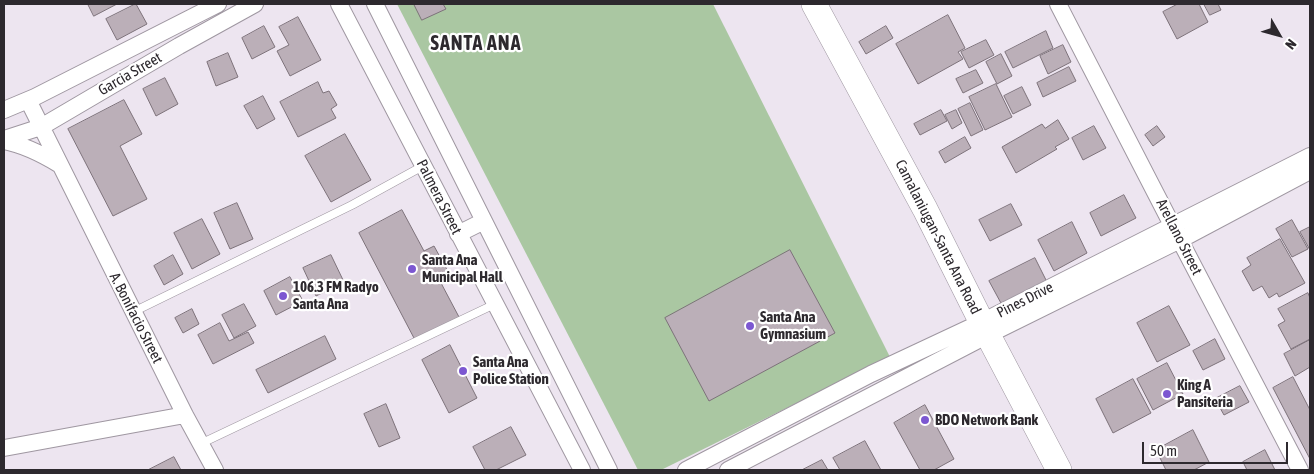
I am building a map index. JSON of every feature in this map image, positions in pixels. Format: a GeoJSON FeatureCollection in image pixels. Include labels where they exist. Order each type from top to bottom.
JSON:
{"type":"FeatureCollection","features":[{"type":"Feature","properties":{"kind":"main road","name":"Camalaniugan-Santa Ana Road"},"geometry":{"type":"LineString","coordinates":[[814,4],[925,209],[1059,470]]}},
{"type":"Feature","properties":{"kind":"street","name":"Garcia Street"},"geometry":{"type":"LineString","coordinates":[[4,110],[28,100],[218,4]]}},
{"type":"Feature","properties":{"kind":"street","name":"Garcia Street"},"geometry":{"type":"LineString","coordinates":[[4,140],[41,127],[255,4]]}},
{"type":"Feature","properties":{"kind":"street","name":"Palmera Street"},"geometry":{"type":"LineString","coordinates":[[339,4],[582,470]]}},
{"type":"Feature","properties":{"kind":"street","name":"Palmera Street"},"geometry":{"type":"LineString","coordinates":[[375,4],[609,470]]}},
{"type":"Feature","properties":{"kind":"street","name":"Arellano Street"},"geometry":{"type":"LineString","coordinates":[[1058,4],[1300,470]]}},
{"type":"Feature","properties":{"kind":"street","name":"A. Bonifacio Street"},"geometry":{"type":"LineString","coordinates":[[28,100],[185,415],[215,470]]}},
{"type":"Feature","properties":{"kind":"street"},"geometry":{"type":"LineString","coordinates":[[4,140],[32,150],[60,165]]}},
{"type":"Feature","properties":{"kind":"street","name":"Pines Drive"},"geometry":{"type":"LineString","coordinates":[[1176,232],[1310,156]]}},
{"type":"Feature","properties":{"kind":"street","name":"Pines Drive"},"geometry":{"type":"LineString","coordinates":[[728,470],[985,328],[1176,232],[1310,171]]}},
{"type":"Feature","properties":{"kind":"street"},"geometry":{"type":"LineString","coordinates":[[458,234],[484,221]]}},
{"type":"Feature","properties":{"kind":"street","name":"Pines Drive"},"geometry":{"type":"LineString","coordinates":[[686,470],[872,374],[985,328]]}},
{"type":"Feature","properties":{"kind":"street"},"geometry":{"type":"LineString","coordinates":[[4,448],[185,415]]}},
{"type":"Feature","properties":{"kind":"lane"},"geometry":{"type":"LineString","coordinates":[[133,312],[352,205],[423,166]]}},
{"type":"Feature","properties":{"kind":"lane"},"geometry":{"type":"LineString","coordinates":[[200,444],[495,304]]}},
{"type":"Feature","properties":{"kind":"green space"},"geometry":{"type":"Polygon","coordinates":[[[397,4],[713,4],[890,357],[661,470],[638,470],[397,4]]]}},
{"type":"Feature","properties":{"kind":"building"},"geometry":{"type":"Polygon","coordinates":[[[88,4],[117,4],[94,16],[88,4]]]}},
{"type":"Feature","properties":{"kind":"building"},"geometry":{"type":"Polygon","coordinates":[[[136,4],[147,24],[117,40],[106,19],[136,4]]]}},
{"type":"Feature","properties":{"kind":"building"},"geometry":{"type":"Polygon","coordinates":[[[414,4],[443,4],[446,9],[422,20],[414,4]]]}},
{"type":"Feature","properties":{"kind":"building"},"geometry":{"type":"Polygon","coordinates":[[[1178,4],[1199,4],[1208,22],[1177,39],[1163,12],[1178,4]]]}},
{"type":"Feature","properties":{"kind":"building"},"geometry":{"type":"Polygon","coordinates":[[[1204,4],[1218,4],[1221,10],[1210,15],[1204,4]]]}},
{"type":"Feature","properties":{"kind":"building"},"geometry":{"type":"Polygon","coordinates":[[[948,15],[965,48],[958,52],[963,59],[918,84],[896,44],[948,15]]]}},
{"type":"Feature","properties":{"kind":"building"},"geometry":{"type":"Polygon","coordinates":[[[298,17],[321,60],[290,76],[277,51],[289,45],[279,27],[298,17]]]}},
{"type":"Feature","properties":{"kind":"building"},"geometry":{"type":"Polygon","coordinates":[[[264,26],[275,47],[252,59],[242,38],[264,26]]]}},
{"type":"Feature","properties":{"kind":"building"},"geometry":{"type":"Polygon","coordinates":[[[886,26],[893,38],[866,54],[859,42],[886,26]]]}},
{"type":"Feature","properties":{"kind":"building"},"geometry":{"type":"Polygon","coordinates":[[[1046,31],[1053,48],[1013,68],[1005,52],[1046,31]]]}},
{"type":"Feature","properties":{"kind":"building"},"geometry":{"type":"Polygon","coordinates":[[[986,40],[994,55],[969,68],[961,52],[986,40]]]}},
{"type":"Feature","properties":{"kind":"building"},"geometry":{"type":"Polygon","coordinates":[[[1063,45],[1071,62],[1048,74],[1040,56],[1063,45]]]}},
{"type":"Feature","properties":{"kind":"building"},"geometry":{"type":"Polygon","coordinates":[[[228,53],[238,77],[216,86],[207,62],[228,53]]]}},
{"type":"Feature","properties":{"kind":"building"},"geometry":{"type":"Polygon","coordinates":[[[1001,54],[1012,76],[997,84],[986,62],[1001,54]]]}},
{"type":"Feature","properties":{"kind":"building"},"geometry":{"type":"Polygon","coordinates":[[[1069,67],[1076,81],[1043,97],[1037,83],[1069,67]]]}},
{"type":"Feature","properties":{"kind":"building"},"geometry":{"type":"Polygon","coordinates":[[[976,70],[983,83],[963,93],[956,79],[976,70]]]}},
{"type":"Feature","properties":{"kind":"building"},"geometry":{"type":"Polygon","coordinates":[[[165,78],[178,104],[156,116],[143,89],[165,78]]]}},
{"type":"Feature","properties":{"kind":"building"},"geometry":{"type":"Polygon","coordinates":[[[318,82],[323,93],[329,91],[337,105],[331,109],[336,118],[298,137],[280,102],[318,82]]]}},
{"type":"Feature","properties":{"kind":"building"},"geometry":{"type":"Polygon","coordinates":[[[996,84],[1012,117],[985,130],[969,97],[996,84]]]}},
{"type":"Feature","properties":{"kind":"building"},"geometry":{"type":"Polygon","coordinates":[[[1022,87],[1031,105],[1013,114],[1004,96],[1022,87]]]}},
{"type":"Feature","properties":{"kind":"building"},"geometry":{"type":"Polygon","coordinates":[[[263,96],[275,119],[257,129],[244,106],[263,96]]]}},
{"type":"Feature","properties":{"kind":"building"},"geometry":{"type":"Polygon","coordinates":[[[124,100],[142,134],[120,146],[147,199],[113,216],[68,129],[124,100]]]}},
{"type":"Feature","properties":{"kind":"building"},"geometry":{"type":"Polygon","coordinates":[[[970,103],[983,130],[971,136],[958,109],[970,103]]]}},
{"type":"Feature","properties":{"kind":"building"},"geometry":{"type":"Polygon","coordinates":[[[941,110],[947,121],[920,135],[914,124],[941,110]]]}},
{"type":"Feature","properties":{"kind":"building"},"geometry":{"type":"Polygon","coordinates":[[[956,110],[962,123],[952,129],[945,115],[956,110]]]}},
{"type":"Feature","properties":{"kind":"building"},"geometry":{"type":"Polygon","coordinates":[[[1058,120],[1069,139],[1055,147],[1057,149],[1016,173],[1002,147],[1042,124],[1045,128],[1058,120]]]}},
{"type":"Feature","properties":{"kind":"building"},"geometry":{"type":"Polygon","coordinates":[[[1094,126],[1106,148],[1083,160],[1072,138],[1094,126]]]}},
{"type":"Feature","properties":{"kind":"building"},"geometry":{"type":"Polygon","coordinates":[[[1157,126],[1165,137],[1153,146],[1145,135],[1157,126]]]}},
{"type":"Feature","properties":{"kind":"building"},"geometry":{"type":"Polygon","coordinates":[[[345,134],[371,180],[331,202],[305,156],[345,134]]]}},
{"type":"Feature","properties":{"kind":"building"},"geometry":{"type":"Polygon","coordinates":[[[965,137],[971,148],[945,163],[939,152],[965,137]]]}},
{"type":"Feature","properties":{"kind":"building"},"geometry":{"type":"Polygon","coordinates":[[[1124,195],[1136,218],[1101,236],[1090,213],[1124,195]]]}},
{"type":"Feature","properties":{"kind":"building"},"geometry":{"type":"Polygon","coordinates":[[[237,203],[253,239],[230,249],[214,213],[237,203]]]}},
{"type":"Feature","properties":{"kind":"building"},"geometry":{"type":"Polygon","coordinates":[[[1011,204],[1022,225],[990,241],[979,220],[1011,204]]]}},
{"type":"Feature","properties":{"kind":"building","name":"Santa Ana Municipal Hall"},"geometry":{"type":"Polygon","coordinates":[[[402,210],[424,251],[434,246],[451,277],[441,283],[459,317],[415,340],[359,233],[402,210]]]}},
{"type":"Feature","properties":{"kind":"building"},"geometry":{"type":"Polygon","coordinates":[[[202,219],[220,254],[192,269],[174,233],[202,219]]]}},
{"type":"Feature","properties":{"kind":"building"},"geometry":{"type":"Polygon","coordinates":[[[1292,220],[1308,249],[1292,257],[1276,229],[1292,220]]]}},
{"type":"Feature","properties":{"kind":"building"},"geometry":{"type":"Polygon","coordinates":[[[1072,222],[1087,253],[1054,271],[1038,240],[1072,222]]]}},
{"type":"Feature","properties":{"kind":"building"},"geometry":{"type":"Polygon","coordinates":[[[1310,227],[1310,250],[1300,232],[1310,227]]]}},
{"type":"Feature","properties":{"kind":"building"},"geometry":{"type":"Polygon","coordinates":[[[1280,239],[1305,283],[1279,297],[1277,293],[1269,298],[1262,286],[1253,291],[1242,271],[1251,265],[1247,258],[1280,239]]]}},
{"type":"Feature","properties":{"kind":"building","name":"Santa Ana Gymnasium"},"geometry":{"type":"Polygon","coordinates":[[[790,250],[835,333],[709,401],[665,318],[790,250]]]}},
{"type":"Feature","properties":{"kind":"building"},"geometry":{"type":"Polygon","coordinates":[[[173,255],[183,274],[164,285],[154,266],[173,255]]]}},
{"type":"Feature","properties":{"kind":"building"},"geometry":{"type":"Polygon","coordinates":[[[331,255],[344,282],[316,296],[303,268],[331,255]]]}},
{"type":"Feature","properties":{"kind":"building"},"geometry":{"type":"Polygon","coordinates":[[[1035,258],[1047,282],[1002,305],[989,281],[1035,258]]]}},
{"type":"Feature","properties":{"kind":"building","name":"106.3 FM Radyo Santa Ana"},"geometry":{"type":"Polygon","coordinates":[[[290,277],[303,301],[276,315],[264,291],[290,277]]]}},
{"type":"Feature","properties":{"kind":"building"},"geometry":{"type":"Polygon","coordinates":[[[1308,293],[1310,298],[1310,339],[1291,349],[1278,325],[1285,321],[1278,309],[1308,293]]]}},
{"type":"Feature","properties":{"kind":"building"},"geometry":{"type":"Polygon","coordinates":[[[244,304],[256,326],[234,338],[222,315],[244,304]]]}},
{"type":"Feature","properties":{"kind":"building"},"geometry":{"type":"Polygon","coordinates":[[[1169,306],[1190,345],[1157,362],[1137,323],[1169,306]]]}},
{"type":"Feature","properties":{"kind":"building"},"geometry":{"type":"Polygon","coordinates":[[[192,309],[199,324],[183,333],[175,318],[192,309]]]}},
{"type":"Feature","properties":{"kind":"building"},"geometry":{"type":"Polygon","coordinates":[[[220,323],[229,341],[248,332],[254,343],[213,364],[198,335],[220,323]]]}},
{"type":"Feature","properties":{"kind":"building"},"geometry":{"type":"Polygon","coordinates":[[[325,336],[336,359],[268,393],[256,370],[325,336]]]}},
{"type":"Feature","properties":{"kind":"building"},"geometry":{"type":"Polygon","coordinates":[[[1215,339],[1225,359],[1203,370],[1193,351],[1215,339]]]}},
{"type":"Feature","properties":{"kind":"building"},"geometry":{"type":"Polygon","coordinates":[[[1310,340],[1310,367],[1295,376],[1284,354],[1310,340]]]}},
{"type":"Feature","properties":{"kind":"building"},"geometry":{"type":"Polygon","coordinates":[[[450,345],[477,398],[449,413],[422,360],[450,345]]]}},
{"type":"Feature","properties":{"kind":"building"},"geometry":{"type":"Polygon","coordinates":[[[1167,363],[1183,394],[1153,410],[1137,379],[1167,363]]]}},
{"type":"Feature","properties":{"kind":"building"},"geometry":{"type":"Polygon","coordinates":[[[1293,377],[1310,410],[1310,459],[1273,388],[1293,377]]]}},
{"type":"Feature","properties":{"kind":"building"},"geometry":{"type":"Polygon","coordinates":[[[1133,379],[1151,413],[1113,433],[1096,399],[1133,379]]]}},
{"type":"Feature","properties":{"kind":"building"},"geometry":{"type":"Polygon","coordinates":[[[1240,386],[1249,402],[1224,415],[1215,399],[1240,386]]]}},
{"type":"Feature","properties":{"kind":"building"},"geometry":{"type":"Polygon","coordinates":[[[386,404],[400,438],[379,447],[364,414],[386,404]]]}},
{"type":"Feature","properties":{"kind":"building"},"geometry":{"type":"Polygon","coordinates":[[[925,405],[954,459],[934,470],[920,470],[894,423],[925,405]]]}},
{"type":"Feature","properties":{"kind":"building"},"geometry":{"type":"Polygon","coordinates":[[[511,427],[526,455],[496,470],[485,470],[473,447],[511,427]]]}},
{"type":"Feature","properties":{"kind":"building"},"geometry":{"type":"Polygon","coordinates":[[[1193,430],[1209,462],[1194,470],[1166,470],[1156,450],[1193,430]]]}},
{"type":"Feature","properties":{"kind":"building"},"geometry":{"type":"Polygon","coordinates":[[[865,441],[881,470],[840,470],[833,458],[865,441]]]}},
{"type":"Feature","properties":{"kind":"building"},"geometry":{"type":"Polygon","coordinates":[[[1265,450],[1275,470],[1247,470],[1243,462],[1265,450]]]}},
{"type":"Feature","properties":{"kind":"building"},"geometry":{"type":"Polygon","coordinates":[[[174,457],[181,470],[148,470],[174,457]]]}},
{"type":"Feature","properties":{"kind":"building"},"geometry":{"type":"Polygon","coordinates":[[[822,460],[828,470],[802,470],[822,460]]]}},
{"type":"Feature","properties":{"kind":"place","name":"Santa Ana Municipal Hall"},"geometry":{"type":"Point","coordinates":[412,269]}},
{"type":"Feature","properties":{"kind":"place","name":"106.3 FM Radyo Santa Ana"},"geometry":{"type":"Point","coordinates":[283,296]}},
{"type":"Feature","properties":{"kind":"place","name":"Santa Ana Gymnasium"},"geometry":{"type":"Point","coordinates":[750,326]}},
{"type":"Feature","properties":{"kind":"place","name":"Santa Ana Police Station"},"geometry":{"type":"Point","coordinates":[463,371]}},
{"type":"Feature","properties":{"kind":"place","name":"King A Pansiteria"},"geometry":{"type":"Point","coordinates":[1167,394]}},
{"type":"Feature","properties":{"kind":"place","name":"BDO Network Bank"},"geometry":{"type":"Point","coordinates":[925,420]}},
{"type":"Feature","properties":{"kind":"district","name":"SANTA ANA"},"geometry":{"type":"Point","coordinates":[476,44]}}]}
